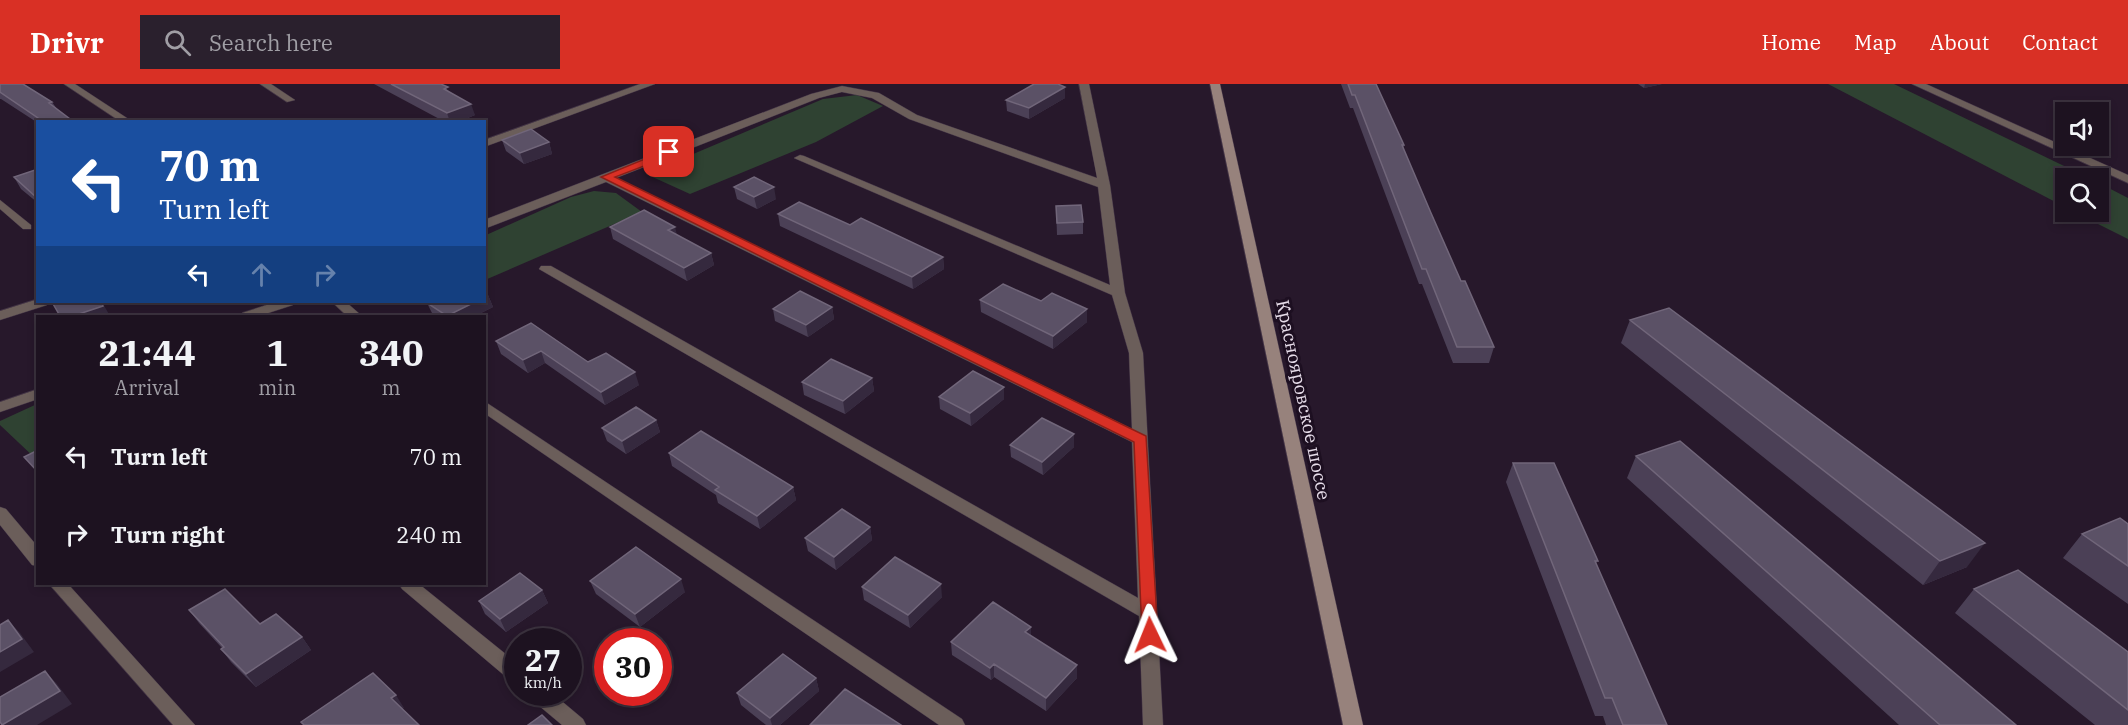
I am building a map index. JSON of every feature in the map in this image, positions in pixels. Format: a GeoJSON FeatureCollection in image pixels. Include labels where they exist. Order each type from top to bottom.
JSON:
{"type":"FeatureCollection","features":[{"type":"Feature","properties":{"kind":"street"},"geometry":{"type":"LineString","coordinates":[[486,143],[650,84]]}},
{"type":"Feature","properties":{"kind":"street"},"geometry":{"type":"LineString","coordinates":[[1084,84],[1104,185],[1118,294],[1136,353],[1153,725]]}},
{"type":"Feature","properties":{"kind":"street","name":"Краснояровское шоссе"},"geometry":{"type":"LineString","coordinates":[[1215,84],[1353,725]]}},
{"type":"Feature","properties":{"kind":"street"},"geometry":{"type":"LineString","coordinates":[[1917,84],[2128,179]]}},
{"type":"Feature","properties":{"kind":"street"},"geometry":{"type":"LineString","coordinates":[[486,224],[815,96],[842,89],[875,95],[913,117],[1104,185]]}},
{"type":"Feature","properties":{"kind":"street"},"geometry":{"type":"LineString","coordinates":[[800,158],[1118,294]]}},
{"type":"Feature","properties":{"kind":"street"},"geometry":{"type":"LineString","coordinates":[[606,177],[1141,440]]}},
{"type":"Feature","properties":{"kind":"street"},"geometry":{"type":"LineString","coordinates":[[546,269],[1149,613]]}},
{"type":"Feature","properties":{"kind":"street"},"geometry":{"type":"LineString","coordinates":[[0,316],[39,303]]}},
{"type":"Feature","properties":{"kind":"street"},"geometry":{"type":"LineString","coordinates":[[250,315],[285,303]]}},
{"type":"Feature","properties":{"kind":"street"},"geometry":{"type":"LineString","coordinates":[[340,303],[354,315]]}},
{"type":"Feature","properties":{"kind":"street"},"geometry":{"type":"LineString","coordinates":[[0,407],[36,395]]}},
{"type":"Feature","properties":{"kind":"street"},"geometry":{"type":"LineString","coordinates":[[486,407],[955,725]]}},
{"type":"Feature","properties":{"kind":"street"},"geometry":{"type":"LineString","coordinates":[[0,513],[36,558]]}},
{"type":"Feature","properties":{"kind":"street"},"geometry":{"type":"LineString","coordinates":[[59,585],[185,725]]}},
{"type":"Feature","properties":{"kind":"street"},"geometry":{"type":"LineString","coordinates":[[409,585],[504,663]]}},
{"type":"Feature","properties":{"kind":"street"},"geometry":{"type":"LineString","coordinates":[[553,706],[576,725]]}},
{"type":"Feature","properties":{"kind":"lane"},"geometry":{"type":"LineString","coordinates":[[69,84],[125,120]]}},
{"type":"Feature","properties":{"kind":"lane"},"geometry":{"type":"LineString","coordinates":[[265,84],[290,100]]}},
{"type":"Feature","properties":{"kind":"lane"},"geometry":{"type":"LineString","coordinates":[[0,203],[27,227]]}},
{"type":"Feature","properties":{"kind":"green space"},"geometry":{"type":"Polygon","coordinates":[[[1828,84],[1894,84],[2068,168],[2055,168],[2055,202],[1828,84]]]}},
{"type":"Feature","properties":{"kind":"green space"},"geometry":{"type":"Polygon","coordinates":[[[857,95],[883,106],[816,142],[690,194],[646,174],[823,99],[857,95]]]}},
{"type":"Feature","properties":{"kind":"green space"},"geometry":{"type":"Polygon","coordinates":[[[2109,188],[2128,198],[2128,239],[2094,222],[2109,222],[2109,188]]]}},
{"type":"Feature","properties":{"kind":"green space"},"geometry":{"type":"Polygon","coordinates":[[[594,191],[616,193],[642,212],[486,280],[486,235],[571,197],[594,191]]]}},
{"type":"Feature","properties":{"kind":"green space"},"geometry":{"type":"Polygon","coordinates":[[[36,404],[36,459],[0,425],[0,421],[36,404]]]}},
{"type":"Feature","properties":{"kind":"building"},"geometry":{"type":"Polygon","coordinates":[[[0,84],[23,84],[52,102],[49,103],[71,120],[41,120],[0,92],[0,84]]]}},
{"type":"Feature","properties":{"kind":"building"},"geometry":{"type":"Polygon","coordinates":[[[391,84],[441,84],[448,87],[444,89],[471,104],[447,113],[391,84]]]}},
{"type":"Feature","properties":{"kind":"building"},"geometry":{"type":"Polygon","coordinates":[[[1034,84],[1058,84],[1065,87],[1029,108],[1006,100],[1034,84]]]}},
{"type":"Feature","properties":{"kind":"building"},"geometry":{"type":"Polygon","coordinates":[[[1348,84],[1376,84],[1461,281],[1465,281],[1494,347],[1457,347],[1426,269],[1422,269],[1355,95],[1352,95],[1348,84]]]}},
{"type":"Feature","properties":{"kind":"building"},"geometry":{"type":"Polygon","coordinates":[[[531,129],[549,142],[520,153],[502,140],[531,129]]]}},
{"type":"Feature","properties":{"kind":"building"},"geometry":{"type":"Polygon","coordinates":[[[36,170],[36,197],[14,177],[36,170]]]}},
{"type":"Feature","properties":{"kind":"building"},"geometry":{"type":"Polygon","coordinates":[[[754,177],[774,187],[754,197],[734,187],[754,177]]]}},
{"type":"Feature","properties":{"kind":"building"},"geometry":{"type":"Polygon","coordinates":[[[799,202],[850,225],[861,218],[943,257],[912,277],[778,214],[799,202]]]}},
{"type":"Feature","properties":{"kind":"building"},"geometry":{"type":"Polygon","coordinates":[[[1081,205],[1083,222],[1057,223],[1056,206],[1081,205]]]}},
{"type":"Feature","properties":{"kind":"building"},"geometry":{"type":"Polygon","coordinates":[[[644,210],[675,227],[668,230],[711,253],[684,268],[610,227],[644,210]]]}},
{"type":"Feature","properties":{"kind":"building"},"geometry":{"type":"Polygon","coordinates":[[[1003,284],[1041,301],[1052,293],[1087,309],[1053,336],[980,300],[1003,284]]]}},
{"type":"Feature","properties":{"kind":"building"},"geometry":{"type":"Polygon","coordinates":[[[800,291],[832,307],[806,325],[773,309],[800,291]]]}},
{"type":"Feature","properties":{"kind":"building"},"geometry":{"type":"Polygon","coordinates":[[[53,303],[102,303],[103,306],[76,315],[59,315],[53,303]]]}},
{"type":"Feature","properties":{"kind":"building"},"geometry":{"type":"Polygon","coordinates":[[[427,303],[473,303],[449,315],[427,303]]]}},
{"type":"Feature","properties":{"kind":"building"},"geometry":{"type":"Polygon","coordinates":[[[1669,308],[1985,543],[1940,561],[1630,320],[1669,308]]]}},
{"type":"Feature","properties":{"kind":"building"},"geometry":{"type":"Polygon","coordinates":[[[531,323],[588,362],[606,353],[635,372],[601,392],[541,351],[523,360],[496,341],[531,323]]]}},
{"type":"Feature","properties":{"kind":"building"},"geometry":{"type":"Polygon","coordinates":[[[831,359],[872,378],[843,401],[802,382],[831,359]]]}},
{"type":"Feature","properties":{"kind":"building"},"geometry":{"type":"Polygon","coordinates":[[[973,371],[1004,387],[970,413],[939,397],[973,371]]]}},
{"type":"Feature","properties":{"kind":"building"},"geometry":{"type":"Polygon","coordinates":[[[636,407],[656,420],[622,441],[602,428],[636,407]]]}},
{"type":"Feature","properties":{"kind":"building"},"geometry":{"type":"Polygon","coordinates":[[[1042,418],[1074,434],[1042,462],[1010,445],[1042,418]]]}},
{"type":"Feature","properties":{"kind":"building"},"geometry":{"type":"Polygon","coordinates":[[[701,431],[793,487],[757,516],[715,490],[719,487],[669,453],[701,431]]]}},
{"type":"Feature","properties":{"kind":"building"},"geometry":{"type":"Polygon","coordinates":[[[1680,441],[2016,725],[1940,725],[1636,456],[1680,441]]]}},
{"type":"Feature","properties":{"kind":"building"},"geometry":{"type":"Polygon","coordinates":[[[36,451],[36,470],[24,457],[36,451]]]}},
{"type":"Feature","properties":{"kind":"building"},"geometry":{"type":"Polygon","coordinates":[[[1513,463],[1554,463],[1667,725],[1623,725],[1612,698],[1605,698],[1513,463]]]}},
{"type":"Feature","properties":{"kind":"building"},"geometry":{"type":"Polygon","coordinates":[[[842,509],[870,527],[834,557],[805,538],[842,509]]]}},
{"type":"Feature","properties":{"kind":"building"},"geometry":{"type":"Polygon","coordinates":[[[2120,518],[2128,524],[2128,566],[2082,534],[2120,518]]]}},
{"type":"Feature","properties":{"kind":"building"},"geometry":{"type":"Polygon","coordinates":[[[636,547],[681,579],[635,614],[590,581],[636,547]]]}},
{"type":"Feature","properties":{"kind":"building"},"geometry":{"type":"Polygon","coordinates":[[[895,557],[941,584],[908,615],[862,587],[895,557]]]}},
{"type":"Feature","properties":{"kind":"building"},"geometry":{"type":"Polygon","coordinates":[[[2018,570],[2128,652],[2128,710],[1974,589],[2018,570]]]}},
{"type":"Feature","properties":{"kind":"building"},"geometry":{"type":"Polygon","coordinates":[[[520,573],[542,590],[500,619],[479,601],[520,573]]]}},
{"type":"Feature","properties":{"kind":"building"},"geometry":{"type":"Polygon","coordinates":[[[225,589],[260,624],[276,614],[302,637],[246,674],[221,649],[224,647],[189,610],[225,589]]]}},
{"type":"Feature","properties":{"kind":"building"},"geometry":{"type":"Polygon","coordinates":[[[993,602],[1031,627],[1025,632],[1077,665],[1046,698],[994,664],[990,668],[951,642],[993,602]]]}},
{"type":"Feature","properties":{"kind":"building"},"geometry":{"type":"Polygon","coordinates":[[[8,620],[22,639],[0,652],[0,625],[8,620]]]}},
{"type":"Feature","properties":{"kind":"building"},"geometry":{"type":"Polygon","coordinates":[[[783,654],[816,678],[770,718],[737,693],[783,654]]]}},
{"type":"Feature","properties":{"kind":"building"},"geometry":{"type":"Polygon","coordinates":[[[45,671],[60,691],[2,725],[0,697],[45,671]]]}},
{"type":"Feature","properties":{"kind":"building"},"geometry":{"type":"Polygon","coordinates":[[[373,673],[396,695],[391,698],[419,725],[304,725],[301,722],[373,673]]]}},
{"type":"Feature","properties":{"kind":"building"},"geometry":{"type":"Polygon","coordinates":[[[845,689],[901,725],[810,725],[845,689]]]}},
{"type":"Feature","properties":{"kind":"building"},"geometry":{"type":"Polygon","coordinates":[[[542,715],[552,725],[528,725],[542,715]]]}},
{"type":"Feature","properties":{"kind":"route"},"geometry":{"type":"LineString","coordinates":[[669,152],[606,177],[1141,440],[1150,635]]}}]}
